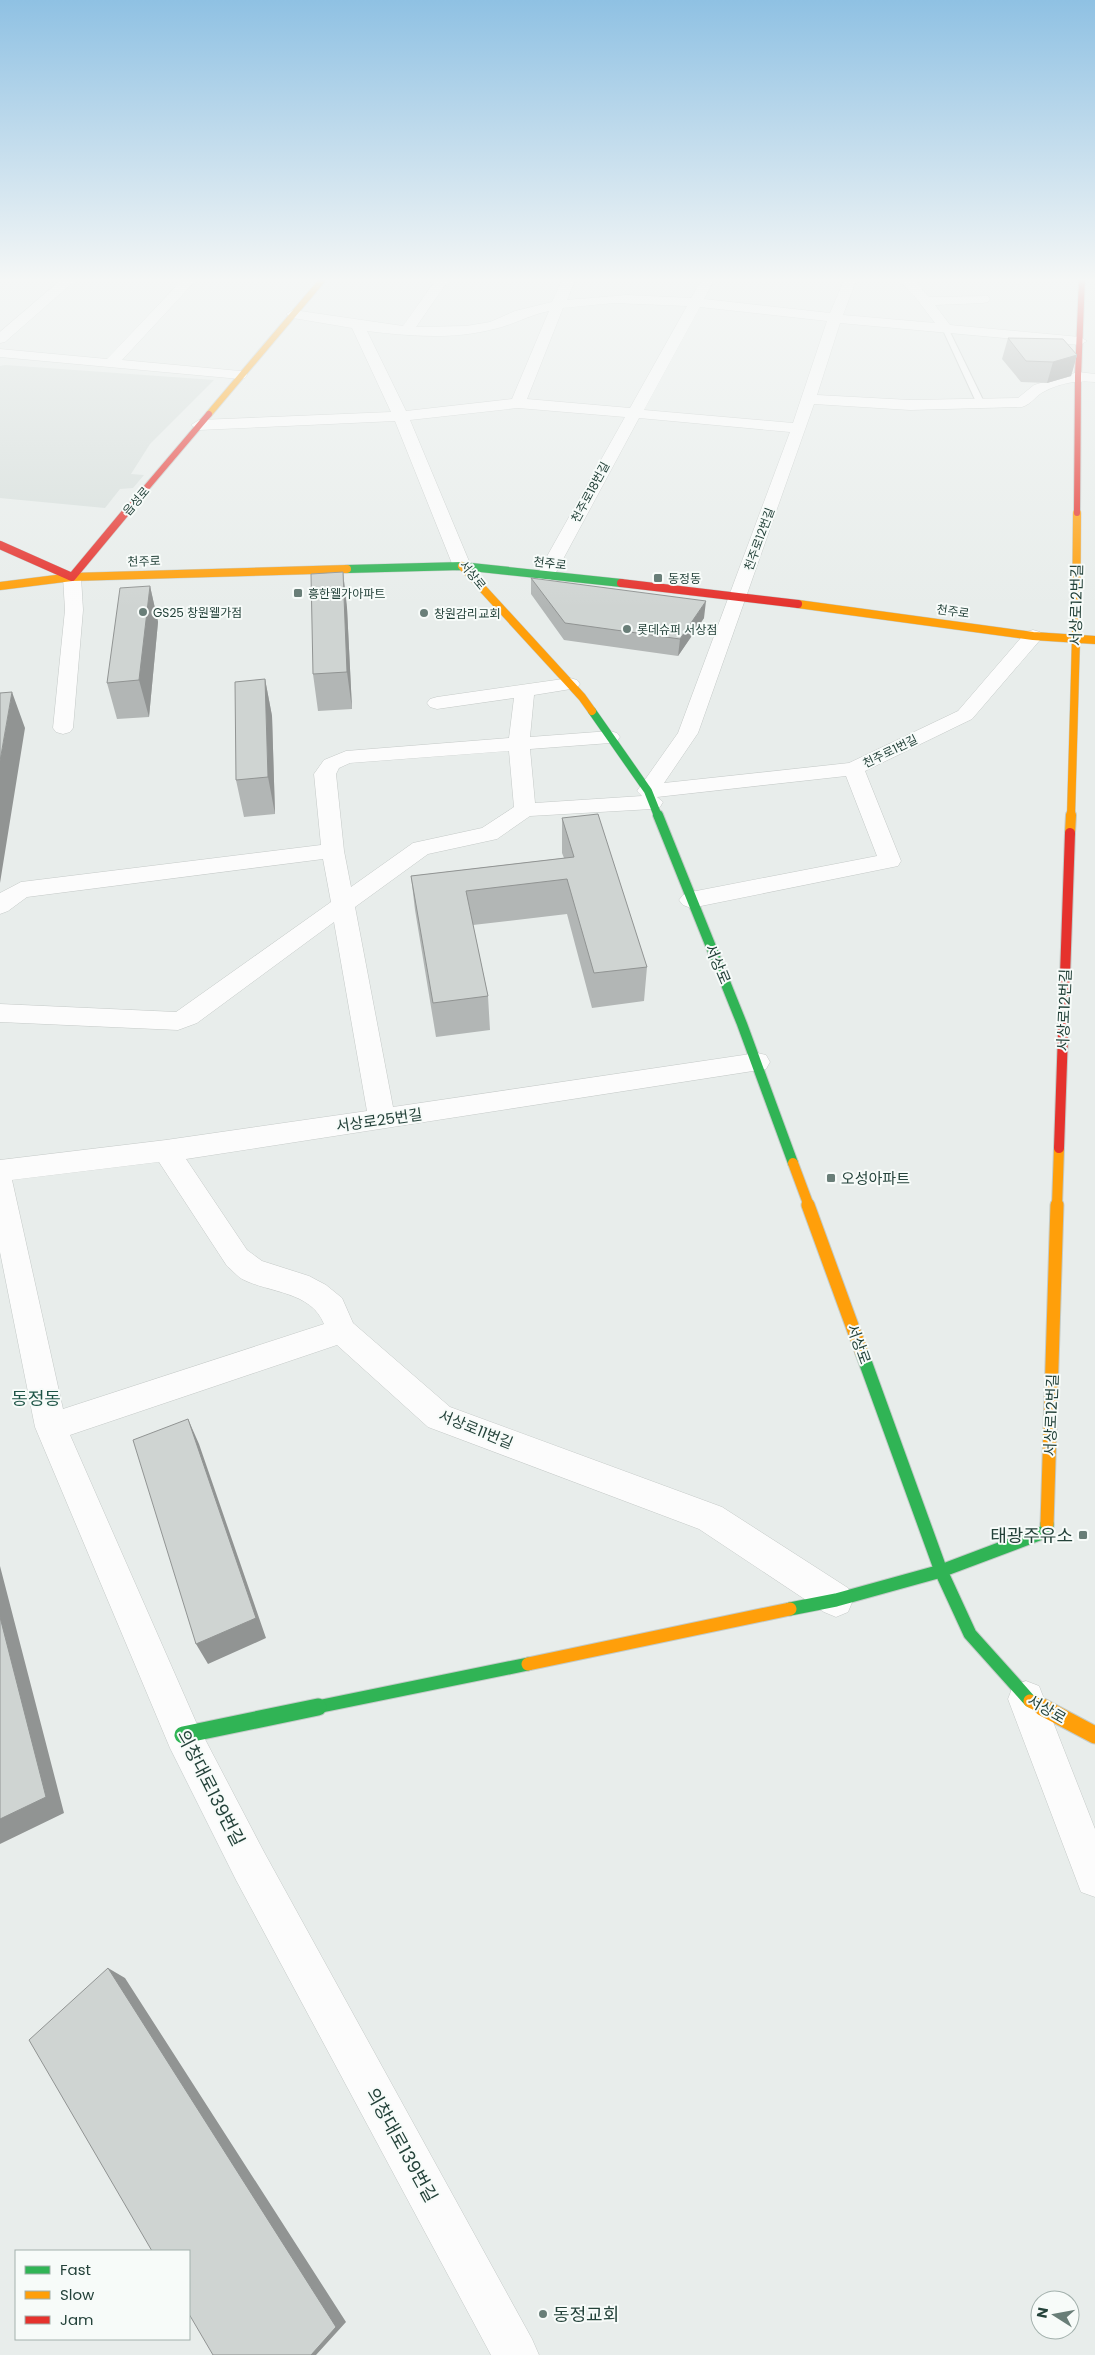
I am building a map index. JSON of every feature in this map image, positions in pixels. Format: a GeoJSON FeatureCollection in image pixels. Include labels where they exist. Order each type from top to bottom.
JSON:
{"type":"FeatureCollection","features":[{"type":"Feature","properties":{"kind":"street","name":"읍성로"},"geometry":{"type":"LineString","coordinates":[[72,578],[229,388]]}},
{"type":"Feature","properties":{"kind":"street","name":"서상로"},"geometry":{"type":"LineString","coordinates":[[387,388],[401,416],[462,566],[570,684],[610,737],[650,796],[757,1062],[941,1571],[970,1634],[1026,1699],[1095,1735]]}},
{"type":"Feature","properties":{"kind":"street"},"geometry":{"type":"LineString","coordinates":[[518,403],[524,388]]}},
{"type":"Feature","properties":{"kind":"street","name":"천주로18번길"},"geometry":{"type":"LineString","coordinates":[[545,576],[647,388]]}},
{"type":"Feature","properties":{"kind":"street","name":"천주로12번길"},"geometry":{"type":"LineString","coordinates":[[650,796],[688,733],[813,388]]}},
{"type":"Feature","properties":{"kind":"street"},"geometry":{"type":"LineString","coordinates":[[809,399],[910,405],[981,404],[1022,402],[1039,388]]}},
{"type":"Feature","properties":{"kind":"street","name":"서상로12번길"},"geometry":{"type":"LineString","coordinates":[[941,1571],[1047,1531],[1076,638],[1078,388]]}},
{"type":"Feature","properties":{"kind":"street"},"geometry":{"type":"LineString","coordinates":[[199,425],[401,416],[518,403],[799,428]]}},
{"type":"Feature","properties":{"kind":"street"},"geometry":{"type":"LineString","coordinates":[[0,545],[72,578],[74,610],[63,728]]}},
{"type":"Feature","properties":{"kind":"street","name":"천주로"},"geometry":{"type":"LineString","coordinates":[[0,586],[72,578],[462,566],[739,596],[1033,636],[1095,640]]}},
{"type":"Feature","properties":{"kind":"street","name":"천주로1번길"},"geometry":{"type":"LineString","coordinates":[[526,810],[854,769],[965,715],[1033,636]]}},
{"type":"Feature","properties":{"kind":"street"},"geometry":{"type":"LineString","coordinates":[[437,702],[570,684]]}},
{"type":"Feature","properties":{"kind":"street"},"geometry":{"type":"LineString","coordinates":[[0,1013],[178,1021],[421,848],[489,834],[526,810],[519,744],[525,690]]}},
{"type":"Feature","properties":{"kind":"street"},"geometry":{"type":"LineString","coordinates":[[382,1119],[334,850],[325,774],[331,764],[346,756],[610,737]]}},
{"type":"Feature","properties":{"kind":"street"},"geometry":{"type":"LineString","coordinates":[[691,900],[890,862],[854,769]]}},
{"type":"Feature","properties":{"kind":"street"},"geometry":{"type":"LineString","coordinates":[[4,902],[21,890],[334,850]]}},
{"type":"Feature","properties":{"kind":"street","name":"서상로25번길"},"geometry":{"type":"LineString","coordinates":[[0,1171],[166,1151],[757,1062]]}},
{"type":"Feature","properties":{"kind":"street","name":"서상로11번길"},"geometry":{"type":"LineString","coordinates":[[166,1151],[237,1258],[252,1270],[316,1294],[332,1307],[342,1331],[438,1416],[710,1518],[836,1600]]}},
{"type":"Feature","properties":{"kind":"street","name":"의창대로139번길"},"geometry":{"type":"LineString","coordinates":[[0,1183],[51,1427],[183,1735],[260,1884],[516,2355]]}},
{"type":"Feature","properties":{"kind":"street"},"geometry":{"type":"LineString","coordinates":[[51,1427],[342,1331]]}},
{"type":"Feature","properties":{"kind":"street"},"geometry":{"type":"LineString","coordinates":[[183,1735],[836,1600],[941,1571]]}},
{"type":"Feature","properties":{"kind":"street"},"geometry":{"type":"LineString","coordinates":[[1026,1699],[1095,1878]]}},
{"type":"Feature","properties":{"kind":"lane"},"geometry":{"type":"LineString","coordinates":[[973,388],[981,404]]}},
{"type":"Feature","properties":{"kind":"shaded area"},"geometry":{"type":"Polygon","coordinates":[[[0,388],[206,388],[150,444],[131,474],[144,475],[133,488],[120,489],[105,508],[0,498],[0,388]]]}},
{"type":"Feature","properties":{"kind":"building"},"geometry":{"type":"Polygon","coordinates":[[[343,572],[347,672],[313,674],[311,574],[343,572]]]}},
{"type":"Feature","properties":{"kind":"building"},"geometry":{"type":"Polygon","coordinates":[[[531,578],[706,601],[680,639],[565,623],[531,578]]]}},
{"type":"Feature","properties":{"kind":"building"},"geometry":{"type":"Polygon","coordinates":[[[150,586],[139,680],[107,683],[120,588],[150,586]]]}},
{"type":"Feature","properties":{"kind":"building"},"geometry":{"type":"Polygon","coordinates":[[[265,679],[268,777],[236,780],[235,682],[265,679]]]}},
{"type":"Feature","properties":{"kind":"building"},"geometry":{"type":"Polygon","coordinates":[[[12,692],[0,761],[0,693],[12,692]]]}},
{"type":"Feature","properties":{"kind":"building"},"geometry":{"type":"Polygon","coordinates":[[[598,814],[647,967],[594,973],[567,879],[466,891],[488,996],[433,1003],[411,876],[574,857],[562,818],[598,814]]]}},
{"type":"Feature","properties":{"kind":"building"},"geometry":{"type":"Polygon","coordinates":[[[188,1419],[256,1618],[196,1644],[133,1440],[188,1419]]]}},
{"type":"Feature","properties":{"kind":"building"},"geometry":{"type":"Polygon","coordinates":[[[0,1617],[46,1797],[0,1819],[0,1617]]]}},
{"type":"Feature","properties":{"kind":"building"},"geometry":{"type":"Polygon","coordinates":[[[108,1968],[336,2327],[311,2355],[213,2355],[190,2316],[190,2250],[151,2250],[29,2040],[108,1968]]]}},
{"type":"Feature","properties":{"kind":"traffic: fast"},"geometry":{"type":"LineString","coordinates":[[347,569],[462,566],[621,583]]}},
{"type":"Feature","properties":{"kind":"traffic: fast"},"geometry":{"type":"LineString","coordinates":[[592,711],[648,791],[742,1024],[793,1163]]}},
{"type":"Feature","properties":{"kind":"traffic: fast"},"geometry":{"type":"LineString","coordinates":[[862,1353],[941,1571],[970,1634],[1030,1701]]}},
{"type":"Feature","properties":{"kind":"traffic: fast"},"geometry":{"type":"LineString","coordinates":[[790,1609],[836,1600],[941,1571],[1047,1531],[1047,1524]]}},
{"type":"Feature","properties":{"kind":"traffic: fast"},"geometry":{"type":"LineString","coordinates":[[183,1735],[528,1664]]}},
{"type":"Feature","properties":{"kind":"traffic: slow"},"geometry":{"type":"LineString","coordinates":[[209,414],[231,388]]}},
{"type":"Feature","properties":{"kind":"traffic: slow"},"geometry":{"type":"LineString","coordinates":[[1070,833],[1076,638],[1077,513]]}},
{"type":"Feature","properties":{"kind":"traffic: slow"},"geometry":{"type":"LineString","coordinates":[[462,566],[582,697],[592,711]]}},
{"type":"Feature","properties":{"kind":"traffic: slow"},"geometry":{"type":"LineString","coordinates":[[0,586],[72,577],[347,569]]}},
{"type":"Feature","properties":{"kind":"traffic: slow"},"geometry":{"type":"LineString","coordinates":[[798,604],[1033,636],[1095,640]]}},
{"type":"Feature","properties":{"kind":"traffic: slow"},"geometry":{"type":"LineString","coordinates":[[1047,1524],[1059,1148]]}},
{"type":"Feature","properties":{"kind":"traffic: slow"},"geometry":{"type":"LineString","coordinates":[[793,1163],[862,1353]]}},
{"type":"Feature","properties":{"kind":"traffic: slow"},"geometry":{"type":"LineString","coordinates":[[528,1664],[790,1609]]}},
{"type":"Feature","properties":{"kind":"traffic: slow"},"geometry":{"type":"LineString","coordinates":[[1030,1701],[1095,1735]]}},
{"type":"Feature","properties":{"kind":"traffic: jam"},"geometry":{"type":"LineString","coordinates":[[1077,513],[1078,388]]}},
{"type":"Feature","properties":{"kind":"traffic: jam"},"geometry":{"type":"LineString","coordinates":[[0,545],[72,577],[209,414]]}},
{"type":"Feature","properties":{"kind":"traffic: jam"},"geometry":{"type":"LineString","coordinates":[[621,583],[798,604]]}},
{"type":"Feature","properties":{"kind":"traffic: jam"},"geometry":{"type":"LineString","coordinates":[[1059,1148],[1070,833]]}},
{"type":"Feature","properties":{"kind":"place","name":"동정동"},"geometry":{"type":"Point","coordinates":[658,578]}},
{"type":"Feature","properties":{"kind":"place","name":"흥한웰가아파트"},"geometry":{"type":"Point","coordinates":[298,593]}},
{"type":"Feature","properties":{"kind":"place","name":"GS25 창원웰가점"},"geometry":{"type":"Point","coordinates":[143,612]}},
{"type":"Feature","properties":{"kind":"place","name":"창원감리교회"},"geometry":{"type":"Point","coordinates":[424,613]}},
{"type":"Feature","properties":{"kind":"place","name":"롯데슈퍼 서상점"},"geometry":{"type":"Point","coordinates":[627,629]}},
{"type":"Feature","properties":{"kind":"place","name":"오성아파트"},"geometry":{"type":"Point","coordinates":[831,1178]}},
{"type":"Feature","properties":{"kind":"place","name":"태광주유소"},"geometry":{"type":"Point","coordinates":[1083,1535]}},
{"type":"Feature","properties":{"kind":"place","name":"동정교회"},"geometry":{"type":"Point","coordinates":[543,2314]}},
{"type":"Feature","properties":{"kind":"district","name":"동정동"},"geometry":{"type":"Point","coordinates":[36,1398]}}]}
